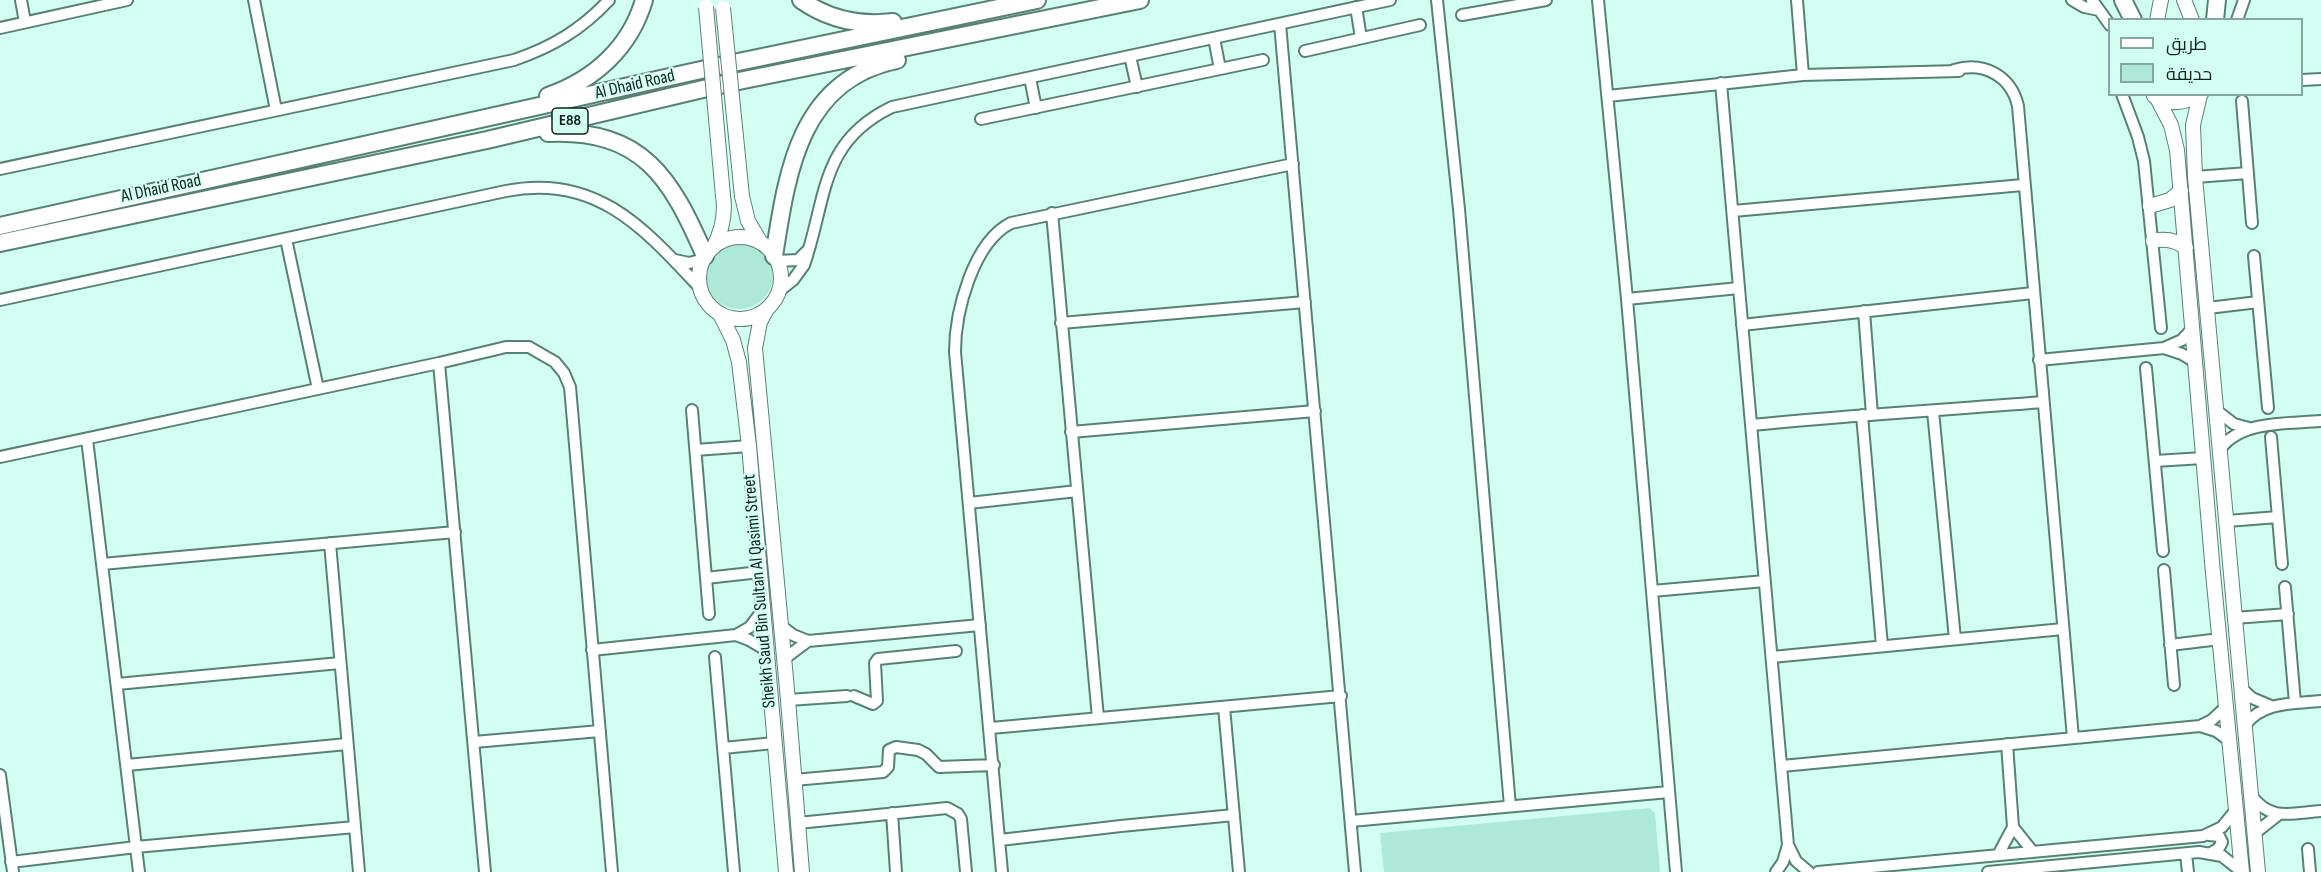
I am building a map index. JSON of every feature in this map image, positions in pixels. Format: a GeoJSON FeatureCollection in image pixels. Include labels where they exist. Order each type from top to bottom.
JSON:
{"type":"FeatureCollection","features":[{"type":"Feature","properties":{"kind":"highway"},"geometry":{"type":"LineString","coordinates":[[453,126],[489,111],[567,89],[587,78],[605,64],[620,47],[633,28],[644,0]]}},
{"type":"Feature","properties":{"kind":"highway"},"geometry":{"type":"LineString","coordinates":[[801,0],[833,17],[878,24],[996,0]]}},
{"type":"Feature","properties":{"kind":"highway","name":"Al Dhaid Road"},"geometry":{"type":"LineString","coordinates":[[0,226],[719,66],[1037,0]]}},
{"type":"Feature","properties":{"kind":"highway","name":"Al Dhaid Road"},"geometry":{"type":"LineString","coordinates":[[0,243],[487,140],[724,84],[1140,0]]}},
{"type":"Feature","properties":{"kind":"highway"},"geometry":{"type":"LineString","coordinates":[[2123,0],[2132,18]]}},
{"type":"Feature","properties":{"kind":"highway"},"geometry":{"type":"LineString","coordinates":[[2215,18],[2217,0]]}},
{"type":"Feature","properties":{"kind":"highway"},"geometry":{"type":"LineString","coordinates":[[776,259],[788,184],[806,127],[831,92],[868,68],[1032,30],[1115,5]]}},
{"type":"Feature","properties":{"kind":"highway"},"geometry":{"type":"LineString","coordinates":[[487,140],[570,132],[602,138],[632,150],[649,163],[677,196],[708,254]]}},
{"type":"Feature","properties":{"kind":"main road"},"geometry":{"type":"LineString","coordinates":[[2157,18],[2161,0]]}},
{"type":"Feature","properties":{"kind":"main road"},"geometry":{"type":"LineString","coordinates":[[2184,0],[2191,18]]}},
{"type":"Feature","properties":{"kind":"main road"},"geometry":{"type":"LineString","coordinates":[[706,3],[724,218],[699,278],[700,288],[705,300],[720,314],[744,319],[767,309],[779,291],[781,276],[776,259],[761,243],[748,220],[742,195],[723,4]]}},
{"type":"Feature","properties":{"kind":"main road"},"geometry":{"type":"LineString","coordinates":[[2155,96],[2179,103],[2197,96]]}},
{"type":"Feature","properties":{"kind":"main road"},"geometry":{"type":"LineString","coordinates":[[2155,96],[2171,125],[2175,138],[2242,872]]}},
{"type":"Feature","properties":{"kind":"main road"},"geometry":{"type":"LineString","coordinates":[[2200,96],[2193,125],[2195,177],[2258,872]]}},
{"type":"Feature","properties":{"kind":"main road"},"geometry":{"type":"LineString","coordinates":[[2150,206],[2170,200],[2181,192]]}},
{"type":"Feature","properties":{"kind":"main road"},"geometry":{"type":"LineString","coordinates":[[708,254],[731,238],[761,243]]}},
{"type":"Feature","properties":{"kind":"main road"},"geometry":{"type":"LineString","coordinates":[[2153,241],[2174,240],[2186,248]]}},
{"type":"Feature","properties":{"kind":"main road","name":"Sheikh Saud Bin Sultan Al Qasimi Street"},"geometry":{"type":"LineString","coordinates":[[767,309],[759,322],[755,348],[789,700],[802,872]]}},
{"type":"Feature","properties":{"kind":"main road","name":"Sheikh Saud Bin Sultan Al Qasimi Street"},"geometry":{"type":"LineString","coordinates":[[720,314],[737,354],[749,446],[786,872]]}},
{"type":"Feature","properties":{"kind":"main road"},"geometry":{"type":"LineString","coordinates":[[2213,573],[2219,570],[2224,573],[2229,607],[2234,618]]}},
{"type":"Feature","properties":{"kind":"main road"},"geometry":{"type":"LineString","coordinates":[[762,611],[765,608],[772,608],[780,625]]}},
{"type":"Feature","properties":{"kind":"street"},"geometry":{"type":"LineString","coordinates":[[21,0],[25,22]]}},
{"type":"Feature","properties":{"kind":"street"},"geometry":{"type":"LineString","coordinates":[[0,28],[127,0]]}},
{"type":"Feature","properties":{"kind":"street"},"geometry":{"type":"LineString","coordinates":[[254,0],[276,110]]}},
{"type":"Feature","properties":{"kind":"street"},"geometry":{"type":"LineString","coordinates":[[0,169],[492,65],[534,53],[573,33],[609,0]]}},
{"type":"Feature","properties":{"kind":"street"},"geometry":{"type":"LineString","coordinates":[[779,291],[799,273],[804,265],[834,161],[853,134],[864,123],[892,107],[1390,0]]}},
{"type":"Feature","properties":{"kind":"street"},"geometry":{"type":"LineString","coordinates":[[1437,0],[1460,221],[1510,806]]}},
{"type":"Feature","properties":{"kind":"street"},"geometry":{"type":"LineString","coordinates":[[1462,15],[1515,3],[1546,0]]}},
{"type":"Feature","properties":{"kind":"street"},"geometry":{"type":"LineString","coordinates":[[1598,0],[1628,299],[1676,872]]}},
{"type":"Feature","properties":{"kind":"street"},"geometry":{"type":"LineString","coordinates":[[1797,0],[1803,75]]}},
{"type":"Feature","properties":{"kind":"street"},"geometry":{"type":"LineString","coordinates":[[2072,0],[2084,7],[2099,10]]}},
{"type":"Feature","properties":{"kind":"street"},"geometry":{"type":"LineString","coordinates":[[2092,0],[2108,24]]}},
{"type":"Feature","properties":{"kind":"street"},"geometry":{"type":"LineString","coordinates":[[2238,18],[2244,0]]}},
{"type":"Feature","properties":{"kind":"street"},"geometry":{"type":"LineString","coordinates":[[1356,7],[1361,38]]}},
{"type":"Feature","properties":{"kind":"street"},"geometry":{"type":"LineString","coordinates":[[1280,24],[1355,872]]}},
{"type":"Feature","properties":{"kind":"street"},"geometry":{"type":"LineString","coordinates":[[1305,51],[1420,25]]}},
{"type":"Feature","properties":{"kind":"street"},"geometry":{"type":"LineString","coordinates":[[1214,38],[1220,69]]}},
{"type":"Feature","properties":{"kind":"street"},"geometry":{"type":"LineString","coordinates":[[1130,56],[1137,87]]}},
{"type":"Feature","properties":{"kind":"street"},"geometry":{"type":"LineString","coordinates":[[981,119],[1263,60]]}},
{"type":"Feature","properties":{"kind":"street"},"geometry":{"type":"LineString","coordinates":[[1608,96],[1803,75],[1954,70],[1977,67],[1998,75],[2013,92],[2018,119],[2073,738]]}},
{"type":"Feature","properties":{"kind":"street"},"geometry":{"type":"LineString","coordinates":[[1030,78],[1036,108]]}},
{"type":"Feature","properties":{"kind":"street"},"geometry":{"type":"LineString","coordinates":[[2303,80],[2321,79]]}},
{"type":"Feature","properties":{"kind":"street"},"geometry":{"type":"LineString","coordinates":[[1721,83],[1788,845],[1783,862],[1776,872]]}},
{"type":"Feature","properties":{"kind":"street"},"geometry":{"type":"LineString","coordinates":[[2123,96],[2141,145],[2150,206],[2161,328]]}},
{"type":"Feature","properties":{"kind":"street"},"geometry":{"type":"LineString","coordinates":[[2242,101],[2252,223]]}},
{"type":"Feature","properties":{"kind":"street"},"geometry":{"type":"LineString","coordinates":[[1002,872],[991,728],[955,352],[956,321],[960,306],[982,252],[991,238],[1011,223],[1293,164]]}},
{"type":"Feature","properties":{"kind":"street"},"geometry":{"type":"LineString","coordinates":[[2195,177],[2248,172]]}},
{"type":"Feature","properties":{"kind":"street"},"geometry":{"type":"LineString","coordinates":[[1733,211],[2023,185]]}},
{"type":"Feature","properties":{"kind":"street"},"geometry":{"type":"LineString","coordinates":[[0,300],[506,191],[540,186],[573,191],[604,202],[626,217],[674,259],[700,288]]}},
{"type":"Feature","properties":{"kind":"street"},"geometry":{"type":"LineString","coordinates":[[1052,213],[1098,718]]}},
{"type":"Feature","properties":{"kind":"street"},"geometry":{"type":"LineString","coordinates":[[286,239],[318,389]]}},
{"type":"Feature","properties":{"kind":"street"},"geometry":{"type":"LineString","coordinates":[[776,259],[798,260],[808,248]]}},
{"type":"Feature","properties":{"kind":"street"},"geometry":{"type":"LineString","coordinates":[[674,259],[689,262],[708,254]]}},
{"type":"Feature","properties":{"kind":"street"},"geometry":{"type":"LineString","coordinates":[[2254,256],[2268,408]]}},
{"type":"Feature","properties":{"kind":"street"},"geometry":{"type":"LineString","coordinates":[[1628,299],[1739,288]]}},
{"type":"Feature","properties":{"kind":"street"},"geometry":{"type":"LineString","coordinates":[[1742,325],[2032,293]]}},
{"type":"Feature","properties":{"kind":"street"},"geometry":{"type":"LineString","coordinates":[[1061,323],[1305,302]]}},
{"type":"Feature","properties":{"kind":"street"},"geometry":{"type":"LineString","coordinates":[[2208,308],[2258,302]]}},
{"type":"Feature","properties":{"kind":"street"},"geometry":{"type":"LineString","coordinates":[[1864,311],[1867,415],[1882,646]]}},
{"type":"Feature","properties":{"kind":"street"},"geometry":{"type":"LineString","coordinates":[[2039,360],[2164,348],[2182,340],[2193,328]]}},
{"type":"Feature","properties":{"kind":"street"},"geometry":{"type":"LineString","coordinates":[[0,457],[439,363],[506,346],[521,345],[536,350],[560,367],[567,380],[612,872]]}},
{"type":"Feature","properties":{"kind":"street"},"geometry":{"type":"LineString","coordinates":[[2164,348],[2182,354],[2195,362]]}},
{"type":"Feature","properties":{"kind":"street"},"geometry":{"type":"LineString","coordinates":[[439,363],[485,872]]}},
{"type":"Feature","properties":{"kind":"street"},"geometry":{"type":"LineString","coordinates":[[2146,368],[2163,551]]}},
{"type":"Feature","properties":{"kind":"street"},"geometry":{"type":"LineString","coordinates":[[1752,425],[2043,402]]}},
{"type":"Feature","properties":{"kind":"street"},"geometry":{"type":"LineString","coordinates":[[692,410],[709,614]]}},
{"type":"Feature","properties":{"kind":"street"},"geometry":{"type":"LineString","coordinates":[[1071,432],[1315,411]]}},
{"type":"Feature","properties":{"kind":"street"},"geometry":{"type":"LineString","coordinates":[[1933,411],[1955,639]]}},
{"type":"Feature","properties":{"kind":"street"},"geometry":{"type":"LineString","coordinates":[[2217,411],[2228,421],[2249,428]]}},
{"type":"Feature","properties":{"kind":"street"},"geometry":{"type":"LineString","coordinates":[[2221,448],[2233,435],[2249,428],[2321,422]]}},
{"type":"Feature","properties":{"kind":"street"},"geometry":{"type":"LineString","coordinates":[[2271,437],[2282,564]]}},
{"type":"Feature","properties":{"kind":"street"},"geometry":{"type":"LineString","coordinates":[[87,439],[139,871]]}},
{"type":"Feature","properties":{"kind":"street"},"geometry":{"type":"LineString","coordinates":[[696,450],[749,446]]}},
{"type":"Feature","properties":{"kind":"street"},"geometry":{"type":"LineString","coordinates":[[2155,461],[2204,458]]}},
{"type":"Feature","properties":{"kind":"street"},"geometry":{"type":"LineString","coordinates":[[969,503],[1077,491]]}},
{"type":"Feature","properties":{"kind":"street"},"geometry":{"type":"LineString","coordinates":[[2227,521],[2278,517]]}},
{"type":"Feature","properties":{"kind":"street"},"geometry":{"type":"LineString","coordinates":[[102,564],[455,532]]}},
{"type":"Feature","properties":{"kind":"street"},"geometry":{"type":"LineString","coordinates":[[330,543],[359,872]]}},
{"type":"Feature","properties":{"kind":"street"},"geometry":{"type":"LineString","coordinates":[[2164,570],[2174,685]]}},
{"type":"Feature","properties":{"kind":"street"},"geometry":{"type":"LineString","coordinates":[[706,578],[760,572]]}},
{"type":"Feature","properties":{"kind":"street"},"geometry":{"type":"LineString","coordinates":[[1652,591],[1765,581]]}},
{"type":"Feature","properties":{"kind":"street"},"geometry":{"type":"LineString","coordinates":[[2286,587],[2295,703]]}},
{"type":"Feature","properties":{"kind":"street"},"geometry":{"type":"LineString","coordinates":[[592,650],[736,635],[750,627],[762,611]]}},
{"type":"Feature","properties":{"kind":"street"},"geometry":{"type":"LineString","coordinates":[[2234,618],[2288,614]]}},
{"type":"Feature","properties":{"kind":"street"},"geometry":{"type":"LineString","coordinates":[[780,625],[793,636],[808,641],[980,625]]}},
{"type":"Feature","properties":{"kind":"street"},"geometry":{"type":"LineString","coordinates":[[1772,657],[2063,629]]}},
{"type":"Feature","properties":{"kind":"street"},"geometry":{"type":"LineString","coordinates":[[736,635],[766,650]]}},
{"type":"Feature","properties":{"kind":"street"},"geometry":{"type":"LineString","coordinates":[[2170,645],[2220,639]]}},
{"type":"Feature","properties":{"kind":"street"},"geometry":{"type":"LineString","coordinates":[[784,659],[808,641]]}},
{"type":"Feature","properties":{"kind":"street"},"geometry":{"type":"LineString","coordinates":[[789,700],[850,696],[873,704],[877,701],[875,663],[878,659],[956,651]]}},
{"type":"Feature","properties":{"kind":"street"},"geometry":{"type":"LineString","coordinates":[[715,657],[734,872]]}},
{"type":"Feature","properties":{"kind":"street"},"geometry":{"type":"LineString","coordinates":[[117,684],[340,663]]}},
{"type":"Feature","properties":{"kind":"street"},"geometry":{"type":"LineString","coordinates":[[2242,689],[2252,698],[2271,706]]}},
{"type":"Feature","properties":{"kind":"street"},"geometry":{"type":"LineString","coordinates":[[991,728],[1341,696]]}},
{"type":"Feature","properties":{"kind":"street"},"geometry":{"type":"LineString","coordinates":[[2245,725],[2254,715],[2271,706],[2321,701]]}},
{"type":"Feature","properties":{"kind":"street"},"geometry":{"type":"LineString","coordinates":[[1782,766],[2200,726],[2212,720],[2226,706]]}},
{"type":"Feature","properties":{"kind":"street"},"geometry":{"type":"LineString","coordinates":[[1224,707],[1239,872]]}},
{"type":"Feature","properties":{"kind":"street"},"geometry":{"type":"LineString","coordinates":[[2200,726],[2216,731],[2230,741]]}},
{"type":"Feature","properties":{"kind":"street"},"geometry":{"type":"LineString","coordinates":[[474,742],[600,731]]}},
{"type":"Feature","properties":{"kind":"street"},"geometry":{"type":"LineString","coordinates":[[723,748],[774,743]]}},
{"type":"Feature","properties":{"kind":"street"},"geometry":{"type":"LineString","coordinates":[[127,765],[347,744]]}},
{"type":"Feature","properties":{"kind":"street"},"geometry":{"type":"LineString","coordinates":[[1998,855],[2013,827],[2007,744]]}},
{"type":"Feature","properties":{"kind":"street"},"geometry":{"type":"LineString","coordinates":[[794,780],[883,772],[888,767],[889,750],[893,747],[922,752],[937,766],[943,768],[994,765]]}},
{"type":"Feature","properties":{"kind":"street"},"geometry":{"type":"LineString","coordinates":[[0,776],[12,867],[136,847],[355,827]]}},
{"type":"Feature","properties":{"kind":"street"},"geometry":{"type":"LineString","coordinates":[[1351,821],[1669,792]]}},
{"type":"Feature","properties":{"kind":"street"},"geometry":{"type":"LineString","coordinates":[[2251,794],[2262,807],[2278,814],[2321,811]]}},
{"type":"Feature","properties":{"kind":"street"},"geometry":{"type":"LineString","coordinates":[[798,823],[947,808],[953,810],[961,819],[966,872]]}},
{"type":"Feature","properties":{"kind":"street"},"geometry":{"type":"LineString","coordinates":[[2209,835],[2222,827],[2236,810]]}},
{"type":"Feature","properties":{"kind":"street"},"geometry":{"type":"LineString","coordinates":[[892,813],[896,872]]}},
{"type":"Feature","properties":{"kind":"street"},"geometry":{"type":"LineString","coordinates":[[2255,834],[2278,814]]}},
{"type":"Feature","properties":{"kind":"street"},"geometry":{"type":"LineString","coordinates":[[1000,840],[1234,816]]}},
{"type":"Feature","properties":{"kind":"street"},"geometry":{"type":"LineString","coordinates":[[2013,827],[2033,852]]}},
{"type":"Feature","properties":{"kind":"street"},"geometry":{"type":"LineString","coordinates":[[1818,872],[2209,835],[2218,836],[2222,842],[2219,848],[2211,853]]}},
{"type":"Feature","properties":{"kind":"street"},"geometry":{"type":"LineString","coordinates":[[1788,845],[1796,861],[1809,872]]}},
{"type":"Feature","properties":{"kind":"street"},"geometry":{"type":"LineString","coordinates":[[2308,849],[2310,872]]}},
{"type":"Feature","properties":{"kind":"street"},"geometry":{"type":"LineString","coordinates":[[1988,872],[2071,868],[2102,861],[2211,853],[2230,861],[2242,872]]}},
{"type":"Feature","properties":{"kind":"street"},"geometry":{"type":"LineString","coordinates":[[2186,854],[2188,872]]}},
{"type":"Feature","properties":{"kind":"street"},"geometry":{"type":"LineString","coordinates":[[2094,872],[2102,861]]}},
{"type":"Feature","properties":{"kind":"green space"},"geometry":{"type":"Polygon","coordinates":[[[739,241],[752,244],[763,251],[770,262],[773,275],[770,288],[763,299],[752,306],[739,309],[726,306],[715,299],[708,288],[705,275],[708,262],[715,251],[726,244],[739,241]]]}},
{"type":"Feature","properties":{"kind":"green space"},"geometry":{"type":"Polygon","coordinates":[[[1650,808],[1655,813],[1660,872],[1384,872],[1380,833],[1650,808]]]}}]}
